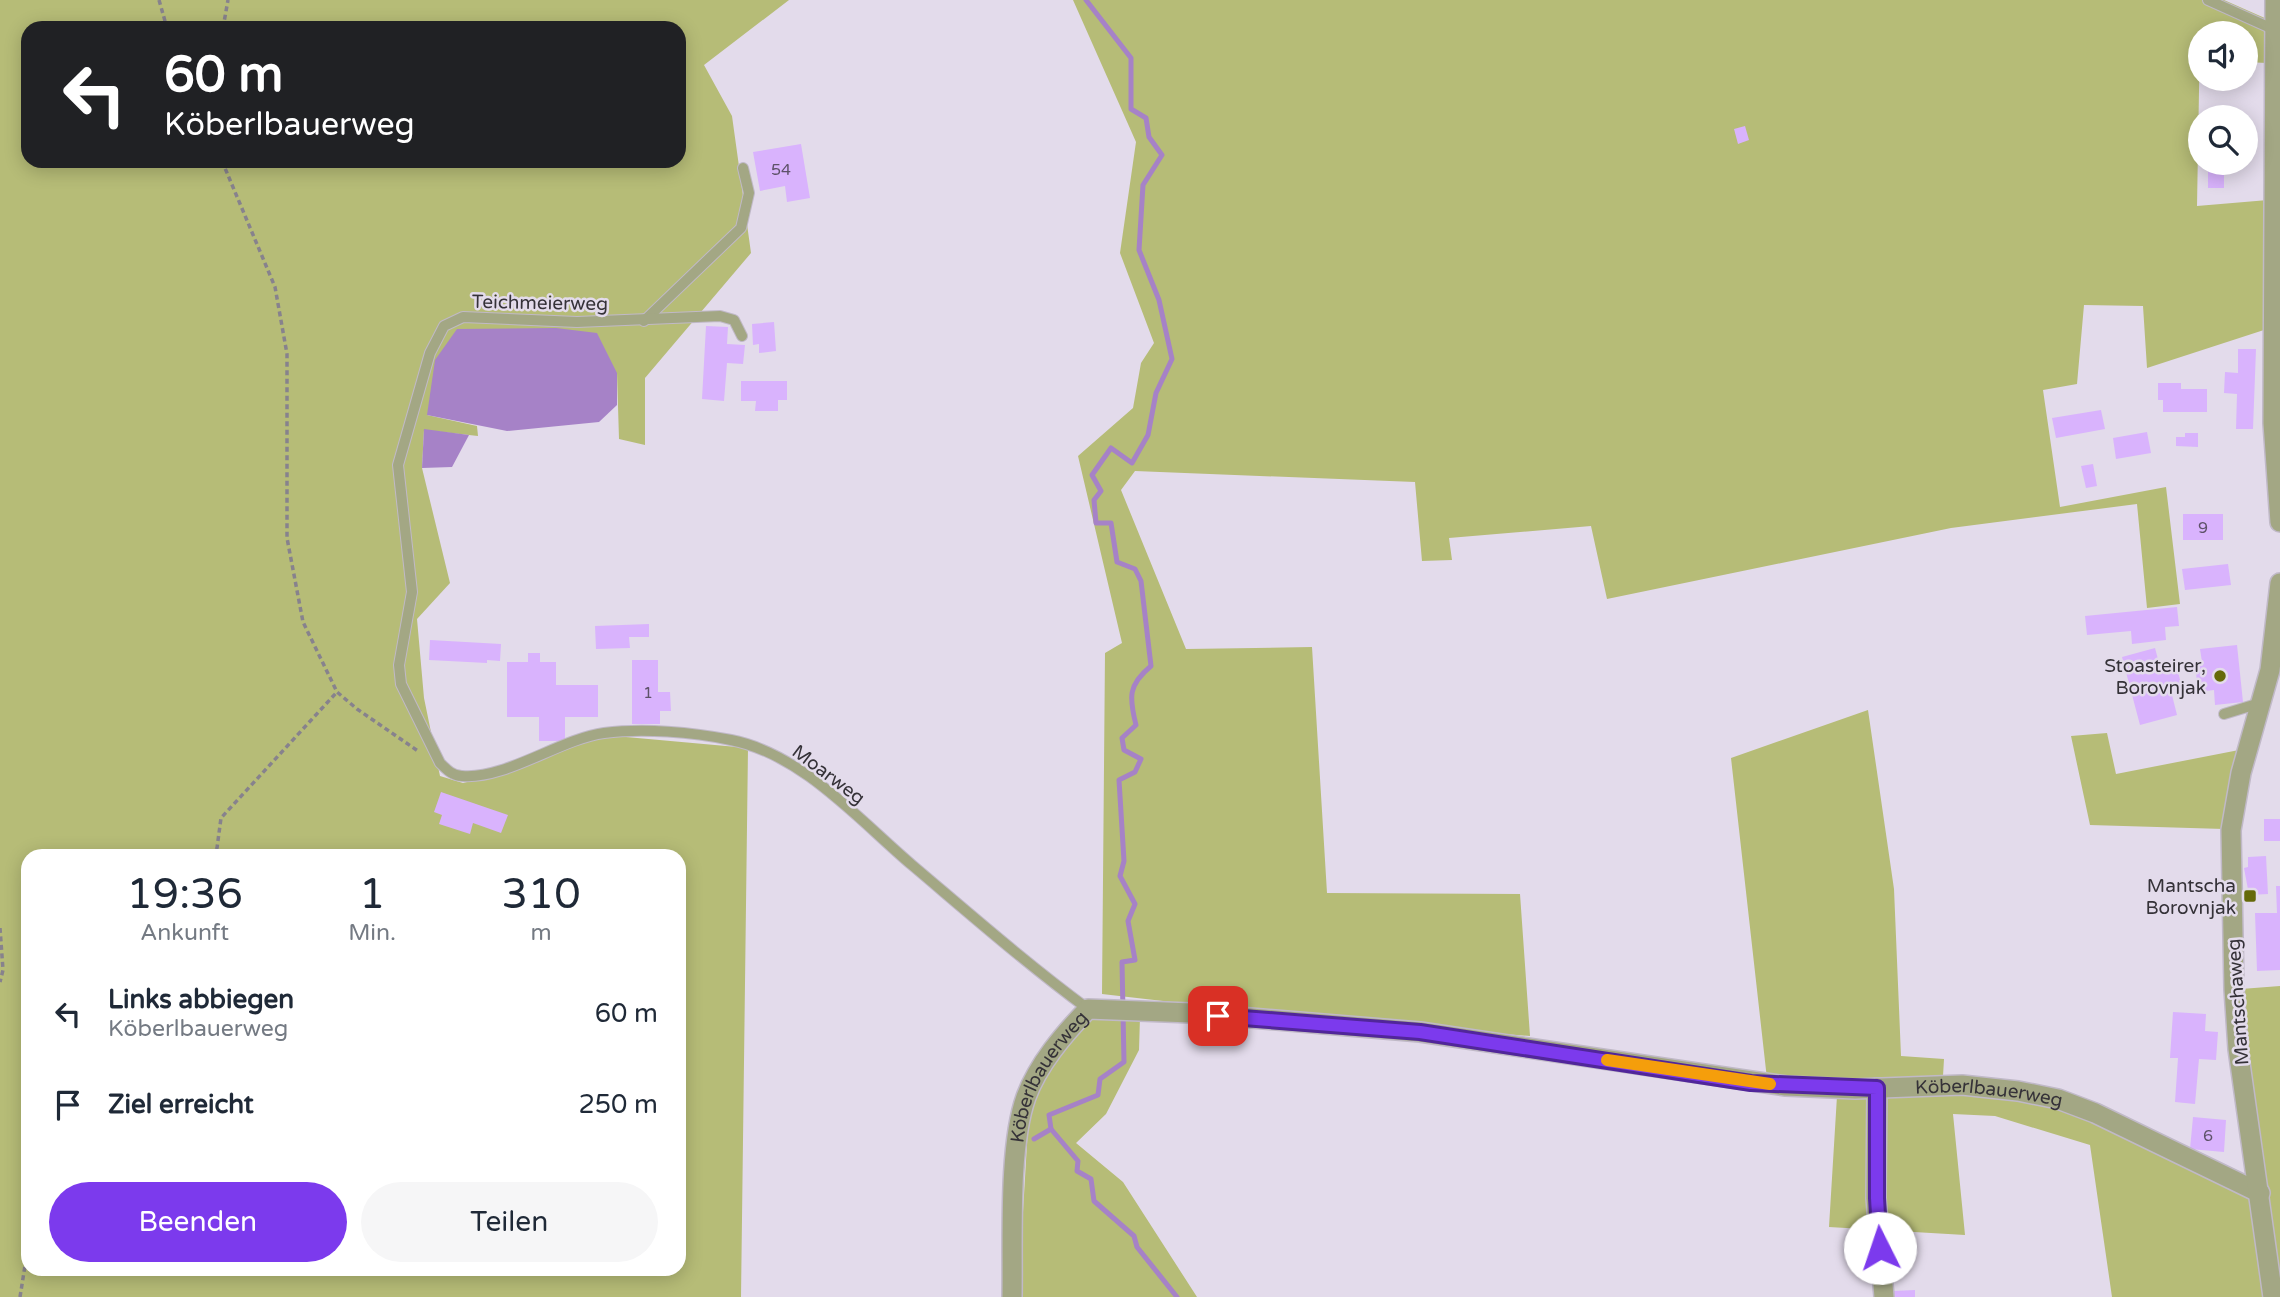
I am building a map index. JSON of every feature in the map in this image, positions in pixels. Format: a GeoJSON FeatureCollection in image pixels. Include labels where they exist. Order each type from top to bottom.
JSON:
{"type":"FeatureCollection","features":[{"type":"Feature","properties":{"kind":"street"},"geometry":{"type":"LineString","coordinates":[[2275,0],[2278,367],[2273,423],[2280,522]]}},
{"type":"Feature","properties":{"kind":"street","name":"Mantschaweg"},"geometry":{"type":"LineString","coordinates":[[2273,1297],[2238,1049],[2231,898],[2233,815],[2270,670],[2280,583]]}},
{"type":"Feature","properties":{"kind":"street"},"geometry":{"type":"LineString","coordinates":[[2258,712],[2280,675]]}},
{"type":"Feature","properties":{"kind":"street","name":"Köberlbauerweg"},"geometry":{"type":"LineString","coordinates":[[1012,1297],[1017,1137],[1026,1097],[1051,1053],[1088,1009],[1120,1009],[1420,1032],[1751,1083],[1877,1088],[1962,1085],[2058,1099],[2106,1117],[2260,1193]]}},
{"type":"Feature","properties":{"kind":"street"},"geometry":{"type":"LineString","coordinates":[[1877,1088],[1877,1198],[1884,1297]]}},
{"type":"Feature","properties":{"kind":"lane"},"geometry":{"type":"LineString","coordinates":[[2208,0],[2275,30]]}},
{"type":"Feature","properties":{"kind":"lane"},"geometry":{"type":"LineString","coordinates":[[644,321],[741,228],[749,193],[743,168]]}},
{"type":"Feature","properties":{"kind":"lane","name":"Teichmeierweg"},"geometry":{"type":"LineString","coordinates":[[450,773],[440,763],[401,684],[399,665],[412,592],[398,465],[430,354],[444,326],[463,317],[577,322],[720,316],[734,320],[742,336]]}},
{"type":"Feature","properties":{"kind":"lane"},"geometry":{"type":"LineString","coordinates":[[2224,714],[2258,712]]}},
{"type":"Feature","properties":{"kind":"lane","name":"Moarweg"},"geometry":{"type":"LineString","coordinates":[[450,773],[462,776],[486,773],[605,733],[677,734],[746,743],[769,752],[827,792],[1035,970],[1088,1009]]}},
{"type":"Feature","properties":{"kind":"path"},"geometry":{"type":"LineString","coordinates":[[159,0],[165,21]]}},
{"type":"Feature","properties":{"kind":"path"},"geometry":{"type":"LineString","coordinates":[[224,21],[228,0]]}},
{"type":"Feature","properties":{"kind":"path"},"geometry":{"type":"LineString","coordinates":[[225,168],[275,287],[287,354],[287,538],[303,622],[337,692],[419,752]]}},
{"type":"Feature","properties":{"kind":"path"},"geometry":{"type":"LineString","coordinates":[[216,849],[221,818],[337,692]]}},
{"type":"Feature","properties":{"kind":"path"},"geometry":{"type":"LineString","coordinates":[[0,928],[3,970],[0,982]]}},
{"type":"Feature","properties":{"kind":"path"},"geometry":{"type":"LineString","coordinates":[[20,1297],[23,1276]]}},
{"type":"Feature","properties":{"kind":"green space"},"geometry":{"type":"Polygon","coordinates":[[[0,0],[789,0],[704,65],[732,116],[751,253],[645,378],[645,445],[619,439],[617,373],[427,415],[477,426],[478,436],[424,430],[422,468],[450,583],[417,619],[424,698],[440,776],[463,783],[504,773],[584,742],[615,736],[748,748],[741,1297],[0,1297],[0,0]]]}},
{"type":"Feature","properties":{"kind":"green space"},"geometry":{"type":"Polygon","coordinates":[[[1073,0],[2224,0],[2267,19],[2267,63],[2258,63],[2258,21],[2188,21],[2188,91],[2199,91],[2199,105],[2188,105],[2188,175],[2198,175],[2197,206],[2268,200],[2267,329],[2147,368],[2143,306],[2084,305],[2077,384],[2043,390],[2060,507],[2166,487],[2180,604],[2147,608],[2137,504],[1951,528],[1607,599],[1591,526],[1449,538],[1452,560],[1422,561],[1415,482],[1135,471],[1121,490],[1186,649],[1312,647],[1327,893],[1520,894],[1530,1036],[1321,1019],[1102,994],[1105,653],[1122,643],[1078,456],[1133,408],[1141,363],[1154,343],[1120,253],[1136,142],[1073,0]]]}},
{"type":"Feature","properties":{"kind":"green space"},"geometry":{"type":"Polygon","coordinates":[[[1868,710],[1894,889],[1901,1056],[1944,1059],[1943,1076],[1874,1082],[1767,1079],[1731,758],[1868,710]]]}},
{"type":"Feature","properties":{"kind":"green space"},"geometry":{"type":"Polygon","coordinates":[[[2107,733],[2116,774],[2239,750],[2224,829],[2090,825],[2071,736],[2107,733]]]}},
{"type":"Feature","properties":{"kind":"green space"},"geometry":{"type":"Polygon","coordinates":[[[2280,986],[2280,1284],[2248,1066],[2241,989],[2280,986]]]}},
{"type":"Feature","properties":{"kind":"green space"},"geometry":{"type":"Polygon","coordinates":[[[1140,1017],[1139,1050],[1106,1114],[1076,1143],[1123,1182],[1197,1297],[1018,1297],[1028,1127],[1041,1079],[1077,1029],[1091,1019],[1140,1017]]]}},
{"type":"Feature","properties":{"kind":"green space"},"geometry":{"type":"Polygon","coordinates":[[[1935,1088],[2058,1104],[2249,1196],[2254,1212],[2264,1297],[2112,1297],[2090,1145],[1995,1116],[1953,1114],[1965,1235],[1829,1227],[1837,1096],[1935,1088]]]}},
{"type":"Feature","properties":{"kind":"shaded area"},"geometry":{"type":"Polygon","coordinates":[[[556,328],[597,333],[617,373],[617,405],[599,422],[507,431],[427,415],[435,360],[457,329],[556,328]]]}},
{"type":"Feature","properties":{"kind":"shaded area"},"geometry":{"type":"Polygon","coordinates":[[[424,429],[469,435],[452,467],[422,468],[424,429]]]}},
{"type":"Feature","properties":{"kind":"building"},"geometry":{"type":"Polygon","coordinates":[[[1745,126],[1749,140],[1738,144],[1734,129],[1745,126]]]}},
{"type":"Feature","properties":{"kind":"building"},"geometry":{"type":"Polygon","coordinates":[[[801,144],[810,198],[787,202],[785,186],[760,191],[753,152],[801,144]]]}},
{"type":"Feature","properties":{"kind":"building"},"geometry":{"type":"Polygon","coordinates":[[[2208,175],[2224,175],[2224,188],[2208,188],[2208,175]]]}},
{"type":"Feature","properties":{"kind":"building"},"geometry":{"type":"Polygon","coordinates":[[[774,322],[776,351],[759,353],[759,344],[753,345],[752,324],[774,322]]]}},
{"type":"Feature","properties":{"kind":"building"},"geometry":{"type":"Polygon","coordinates":[[[706,326],[728,327],[727,344],[745,345],[743,364],[727,363],[724,401],[702,399],[706,326]]]}},
{"type":"Feature","properties":{"kind":"building"},"geometry":{"type":"Polygon","coordinates":[[[2238,349],[2256,349],[2253,429],[2236,429],[2237,394],[2224,393],[2225,372],[2238,373],[2238,349]]]}},
{"type":"Feature","properties":{"kind":"building"},"geometry":{"type":"Polygon","coordinates":[[[741,381],[787,381],[787,400],[778,400],[778,411],[755,411],[756,401],[741,401],[741,381]]]}},
{"type":"Feature","properties":{"kind":"building"},"geometry":{"type":"Polygon","coordinates":[[[2158,383],[2181,383],[2181,389],[2207,389],[2207,412],[2163,412],[2163,400],[2158,400],[2158,383]]]}},
{"type":"Feature","properties":{"kind":"building"},"geometry":{"type":"Polygon","coordinates":[[[2101,410],[2105,429],[2056,438],[2052,418],[2101,410]]]}},
{"type":"Feature","properties":{"kind":"building"},"geometry":{"type":"Polygon","coordinates":[[[2147,432],[2151,453],[2116,459],[2113,438],[2147,432]]]}},
{"type":"Feature","properties":{"kind":"building"},"geometry":{"type":"Polygon","coordinates":[[[2185,433],[2198,433],[2198,447],[2176,446],[2176,437],[2185,437],[2185,433]]]}},
{"type":"Feature","properties":{"kind":"building"},"geometry":{"type":"Polygon","coordinates":[[[2093,464],[2097,486],[2086,488],[2081,466],[2093,464]]]}},
{"type":"Feature","properties":{"kind":"building"},"geometry":{"type":"Polygon","coordinates":[[[2183,514],[2223,514],[2223,540],[2183,540],[2183,514]]]}},
{"type":"Feature","properties":{"kind":"building"},"geometry":{"type":"Polygon","coordinates":[[[2228,564],[2231,585],[2185,590],[2182,569],[2228,564]]]}},
{"type":"Feature","properties":{"kind":"building"},"geometry":{"type":"Polygon","coordinates":[[[2177,607],[2179,626],[2165,627],[2166,640],[2132,644],[2131,631],[2087,635],[2085,616],[2177,607]]]}},
{"type":"Feature","properties":{"kind":"building"},"geometry":{"type":"Polygon","coordinates":[[[649,624],[649,637],[629,637],[630,648],[596,649],[595,626],[649,624]]]}},
{"type":"Feature","properties":{"kind":"building"},"geometry":{"type":"Polygon","coordinates":[[[430,640],[501,644],[500,661],[487,660],[487,663],[429,660],[430,640]]]}},
{"type":"Feature","properties":{"kind":"building"},"geometry":{"type":"Polygon","coordinates":[[[2237,645],[2243,702],[2215,705],[2214,690],[2198,692],[2195,663],[2202,662],[2200,649],[2237,645]]]}},
{"type":"Feature","properties":{"kind":"building"},"geometry":{"type":"Polygon","coordinates":[[[2155,648],[2159,663],[2175,659],[2182,688],[2171,691],[2177,715],[2140,725],[2122,657],[2155,648]]]}},
{"type":"Feature","properties":{"kind":"building"},"geometry":{"type":"Polygon","coordinates":[[[528,653],[540,653],[540,662],[556,662],[556,685],[598,685],[598,717],[565,717],[565,741],[539,741],[539,717],[507,717],[507,662],[528,662],[528,653]]]}},
{"type":"Feature","properties":{"kind":"building"},"geometry":{"type":"Polygon","coordinates":[[[632,660],[658,660],[658,692],[670,692],[671,711],[660,711],[660,724],[632,724],[632,660]]]}},
{"type":"Feature","properties":{"kind":"building"},"geometry":{"type":"Polygon","coordinates":[[[441,792],[508,815],[501,833],[473,823],[470,834],[439,824],[442,815],[434,812],[441,792]]]}},
{"type":"Feature","properties":{"kind":"building"},"geometry":{"type":"Polygon","coordinates":[[[2264,819],[2280,819],[2280,841],[2264,841],[2264,819]]]}},
{"type":"Feature","properties":{"kind":"building"},"geometry":{"type":"Polygon","coordinates":[[[2266,856],[2268,894],[2249,895],[2244,868],[2248,867],[2248,857],[2266,856]]]}},
{"type":"Feature","properties":{"kind":"building"},"geometry":{"type":"Polygon","coordinates":[[[2276,886],[2280,886],[2280,970],[2257,971],[2255,913],[2277,913],[2276,886]]]}},
{"type":"Feature","properties":{"kind":"building"},"geometry":{"type":"Polygon","coordinates":[[[2173,1012],[2206,1014],[2205,1031],[2218,1032],[2216,1060],[2199,1059],[2195,1104],[2175,1102],[2178,1058],[2170,1058],[2173,1012]]]}},
{"type":"Feature","properties":{"kind":"building"},"geometry":{"type":"Polygon","coordinates":[[[2193,1117],[2226,1120],[2224,1152],[2190,1149],[2193,1117]]]}},
{"type":"Feature","properties":{"kind":"building"},"geometry":{"type":"Polygon","coordinates":[[[1915,1290],[1915,1297],[1894,1297],[1893,1291],[1915,1290]]]}},
{"type":"Feature","properties":{"kind":"waterway"},"geometry":{"type":"LineString","coordinates":[[1086,0],[1131,58],[1131,109],[1146,118],[1149,137],[1162,155],[1143,185],[1139,250],[1159,300],[1172,359],[1156,393],[1148,435],[1132,463],[1111,448],[1092,475],[1101,491],[1094,500],[1096,523],[1111,523],[1117,562],[1135,569],[1141,581],[1151,666],[1134,686],[1132,707],[1136,725],[1122,738],[1124,750],[1141,759],[1135,772],[1119,780],[1124,861],[1120,876],[1135,904],[1128,921],[1135,960],[1122,962],[1124,1062],[1100,1079],[1098,1095],[1049,1115],[1051,1129],[1078,1161],[1077,1171],[1091,1179],[1094,1201],[1134,1236],[1137,1247],[1177,1297]]}},
{"type":"Feature","properties":{"kind":"waterway"},"geometry":{"type":"LineString","coordinates":[[1034,1139],[1051,1129]]}},
{"type":"Feature","properties":{"kind":"slow traffic"},"geometry":{"type":"LineString","coordinates":[[1607,1060],[1770,1084]]}},
{"type":"Feature","properties":{"kind":"place","name":"Stoasteirer, Borovnjak"},"geometry":{"type":"Point","coordinates":[2220,676]}},
{"type":"Feature","properties":{"kind":"place","name":"Mantscha Borovnjak"},"geometry":{"type":"Point","coordinates":[2250,896]}},
{"type":"Feature","properties":{"kind":"route"},"geometry":{"type":"LineString","coordinates":[[1218,1016],[1420,1032],[1751,1083],[1815,1088],[1877,1088],[1880,1248]]}}]}
